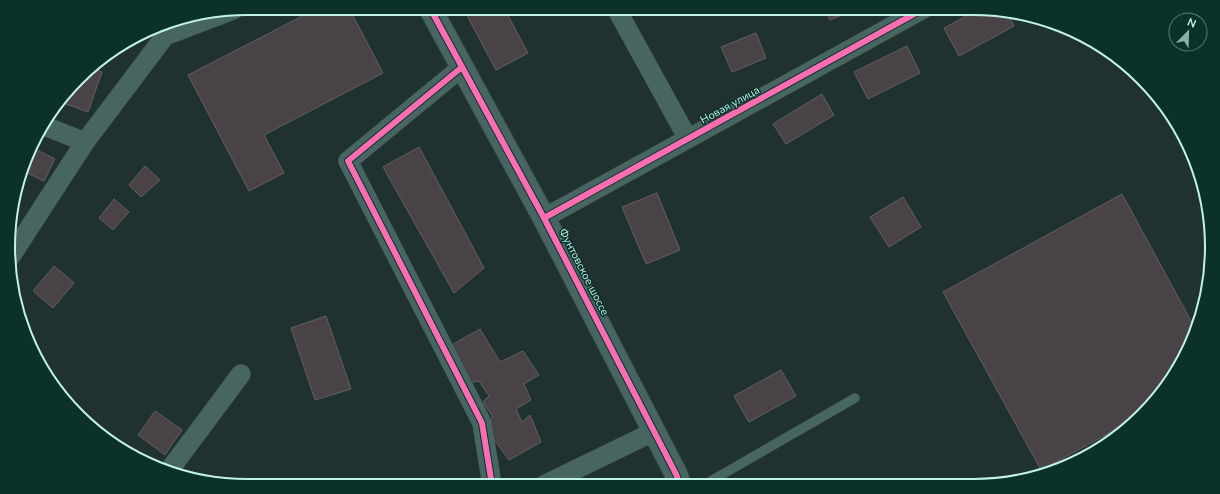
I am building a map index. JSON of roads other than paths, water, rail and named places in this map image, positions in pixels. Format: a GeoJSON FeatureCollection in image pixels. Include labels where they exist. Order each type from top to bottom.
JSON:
{"type":"FeatureCollection","features":[{"type":"Feature","properties":{"kind":"street","name":"Фунтовское шоссе"},"geometry":{"type":"LineString","coordinates":[[434,15],[544,218],[655,431],[678,479]]}},
{"type":"Feature","properties":{"kind":"street"},"geometry":{"type":"LineString","coordinates":[[620,15],[688,139]]}},
{"type":"Feature","properties":{"kind":"street","name":"Новая улица"},"geometry":{"type":"LineString","coordinates":[[544,218],[912,15]]}},
{"type":"Feature","properties":{"kind":"street"},"geometry":{"type":"LineString","coordinates":[[15,250],[85,142],[165,36],[213,17]]}},
{"type":"Feature","properties":{"kind":"street"},"geometry":{"type":"LineString","coordinates":[[462,68],[348,161],[482,423],[491,479]]}},
{"type":"Feature","properties":{"kind":"street"},"geometry":{"type":"LineString","coordinates":[[48,127],[85,142]]}},
{"type":"Feature","properties":{"kind":"street"},"geometry":{"type":"LineString","coordinates":[[172,467],[242,374]]}},
{"type":"Feature","properties":{"kind":"street"},"geometry":{"type":"LineString","coordinates":[[556,479],[655,431]]}},
{"type":"Feature","properties":{"kind":"lane"},"geometry":{"type":"LineString","coordinates":[[714,479],[855,398]]}}]}
